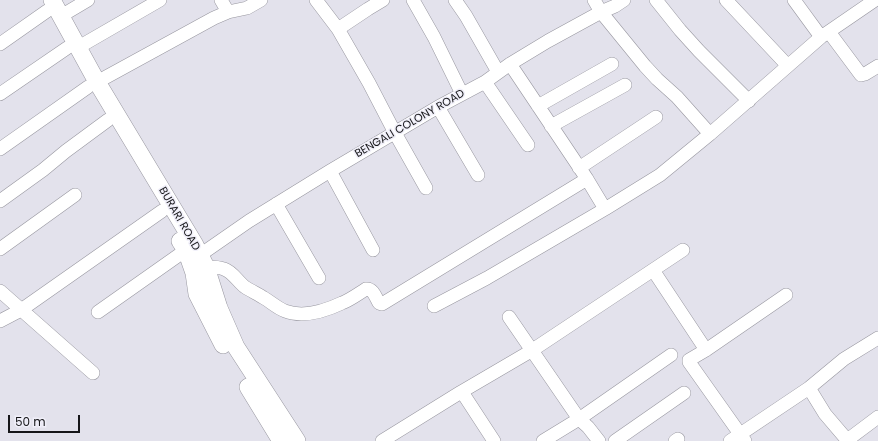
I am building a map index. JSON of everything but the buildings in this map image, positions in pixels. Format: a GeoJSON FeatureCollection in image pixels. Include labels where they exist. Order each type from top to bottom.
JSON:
{"type":"FeatureCollection","features":[{"type":"Feature","properties":{"kind":"main road","name":"BURARI ROAD"},"geometry":{"type":"LineString","coordinates":[[50,7],[92,85],[108,120],[162,211],[197,257],[194,273],[197,294],[222,344],[281,441]]}},
{"type":"Feature","properties":{"kind":"main road","name":"BURARI ROAD"},"geometry":{"type":"LineString","coordinates":[[92,85],[195,245],[197,257],[236,347],[296,441]]}},
{"type":"Feature","properties":{"kind":"street"},"geometry":{"type":"LineString","coordinates":[[0,44],[50,7],[88,0]]}},
{"type":"Feature","properties":{"kind":"street"},"geometry":{"type":"LineString","coordinates":[[0,94],[72,48],[160,0]]}},
{"type":"Feature","properties":{"kind":"street"},"geometry":{"type":"LineString","coordinates":[[221,0],[228,12]]}},
{"type":"Feature","properties":{"kind":"street"},"geometry":{"type":"LineString","coordinates":[[0,149],[92,85],[214,18],[228,12],[247,8],[261,0]]}},
{"type":"Feature","properties":{"kind":"street"},"geometry":{"type":"LineString","coordinates":[[316,0],[338,29],[426,188]]}},
{"type":"Feature","properties":{"kind":"street"},"geometry":{"type":"LineString","coordinates":[[338,29],[383,0]]}},
{"type":"Feature","properties":{"kind":"street"},"geometry":{"type":"LineString","coordinates":[[413,0],[434,37],[462,94]]}},
{"type":"Feature","properties":{"kind":"street"},"geometry":{"type":"LineString","coordinates":[[455,0],[466,16],[498,72]]}},
{"type":"Feature","properties":{"kind":"street"},"geometry":{"type":"LineString","coordinates":[[594,0],[601,12],[645,66],[710,134]]}},
{"type":"Feature","properties":{"kind":"street","name":"BENGALI COLONY ROAD"},"geometry":{"type":"LineString","coordinates":[[98,312],[197,257],[249,221],[330,171],[438,107],[485,82],[510,64],[624,0]]}},
{"type":"Feature","properties":{"kind":"street"},"geometry":{"type":"LineString","coordinates":[[656,0],[699,51],[749,101]]}},
{"type":"Feature","properties":{"kind":"street"},"geometry":{"type":"LineString","coordinates":[[726,0],[788,66]]}},
{"type":"Feature","properties":{"kind":"street"},"geometry":{"type":"LineString","coordinates":[[794,0],[861,75],[878,66]]}},
{"type":"Feature","properties":{"kind":"street"},"geometry":{"type":"LineString","coordinates":[[434,306],[487,278],[660,175],[749,101],[858,5],[875,0]]}},
{"type":"Feature","properties":{"kind":"street"},"geometry":{"type":"LineString","coordinates":[[510,64],[587,178],[605,209]]}},
{"type":"Feature","properties":{"kind":"street"},"geometry":{"type":"LineString","coordinates":[[538,106],[612,64]]}},
{"type":"Feature","properties":{"kind":"street"},"geometry":{"type":"LineString","coordinates":[[485,82],[528,145]]}},
{"type":"Feature","properties":{"kind":"street"},"geometry":{"type":"LineString","coordinates":[[551,126],[625,85]]}},
{"type":"Feature","properties":{"kind":"street"},"geometry":{"type":"LineString","coordinates":[[438,107],[478,175]]}},
{"type":"Feature","properties":{"kind":"street"},"geometry":{"type":"LineString","coordinates":[[579,168],[656,117]]}},
{"type":"Feature","properties":{"kind":"street"},"geometry":{"type":"LineString","coordinates":[[0,201],[108,120]]}},
{"type":"Feature","properties":{"kind":"street"},"geometry":{"type":"LineString","coordinates":[[330,171],[374,250]]}},
{"type":"Feature","properties":{"kind":"street"},"geometry":{"type":"LineString","coordinates":[[197,257],[226,270],[249,290],[290,313],[317,312],[343,303],[366,289],[372,291],[379,303],[382,304],[587,178]]}},
{"type":"Feature","properties":{"kind":"street"},"geometry":{"type":"LineString","coordinates":[[0,249],[75,195]]}},
{"type":"Feature","properties":{"kind":"street"},"geometry":{"type":"LineString","coordinates":[[276,204],[320,278]]}},
{"type":"Feature","properties":{"kind":"street"},"geometry":{"type":"LineString","coordinates":[[0,321],[22,310],[162,211]]}},
{"type":"Feature","properties":{"kind":"street"},"geometry":{"type":"LineString","coordinates":[[382,441],[531,351],[683,250]]}},
{"type":"Feature","properties":{"kind":"street"},"geometry":{"type":"LineString","coordinates":[[653,270],[706,350]]}},
{"type":"Feature","properties":{"kind":"street"},"geometry":{"type":"LineString","coordinates":[[0,291],[93,373]]}},
{"type":"Feature","properties":{"kind":"street"},"geometry":{"type":"LineString","coordinates":[[786,295],[689,360],[738,439],[809,388],[844,359],[878,338]]}},
{"type":"Feature","properties":{"kind":"street"},"geometry":{"type":"LineString","coordinates":[[509,317],[578,419],[588,426],[599,441]]}},
{"type":"Feature","properties":{"kind":"street"},"geometry":{"type":"LineString","coordinates":[[543,441],[578,419],[671,355]]}},
{"type":"Feature","properties":{"kind":"street"},"geometry":{"type":"LineString","coordinates":[[809,388],[826,414],[847,441],[878,417]]}},
{"type":"Feature","properties":{"kind":"street"},"geometry":{"type":"LineString","coordinates":[[462,392],[494,441]]}},
{"type":"Feature","properties":{"kind":"street"},"geometry":{"type":"LineString","coordinates":[[615,441],[684,393]]}}]}
